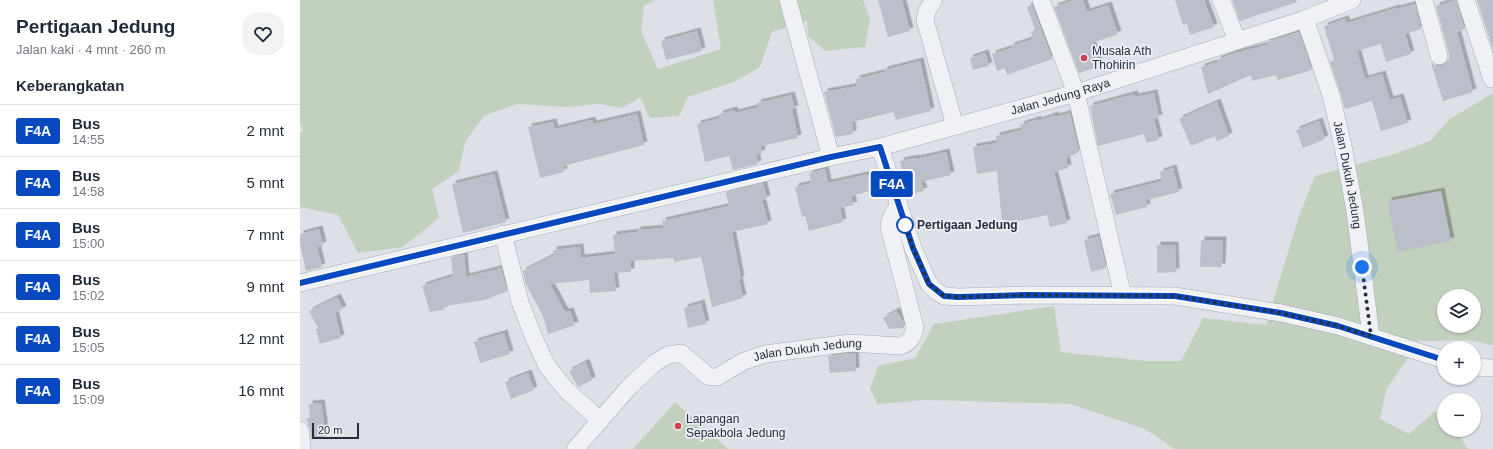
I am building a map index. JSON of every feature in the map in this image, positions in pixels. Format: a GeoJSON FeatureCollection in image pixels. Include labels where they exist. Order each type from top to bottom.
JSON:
{"type":"FeatureCollection","features":[{"type":"Feature","properties":{"kind":"street"},"geometry":{"type":"LineString","coordinates":[[788,0],[831,157]]}},
{"type":"Feature","properties":{"kind":"street"},"geometry":{"type":"LineString","coordinates":[[934,0],[930,4],[925,20],[956,126]]}},
{"type":"Feature","properties":{"kind":"street"},"geometry":{"type":"LineString","coordinates":[[1041,0],[1076,93],[1123,296]]}},
{"type":"Feature","properties":{"kind":"street"},"geometry":{"type":"LineString","coordinates":[[1221,0],[1237,40]]}},
{"type":"Feature","properties":{"kind":"street","name":"Jalan Jedung Raya"},"geometry":{"type":"LineString","coordinates":[[300,283],[831,157],[880,147],[1076,93],[1305,19],[1352,0]]}},
{"type":"Feature","properties":{"kind":"street"},"geometry":{"type":"LineString","coordinates":[[1424,0],[1439,56]]}},
{"type":"Feature","properties":{"kind":"street"},"geometry":{"type":"LineString","coordinates":[[1466,0],[1492,78]]}},
{"type":"Feature","properties":{"kind":"street","name":"Jalan Dukuh Jedung"},"geometry":{"type":"LineString","coordinates":[[1305,19],[1331,95],[1344,153],[1355,211],[1371,336]]}},
{"type":"Feature","properties":{"kind":"street"},"geometry":{"type":"LineString","coordinates":[[880,147],[913,248],[929,284],[944,296],[1175,296],[1234,305],[1338,326],[1437,358]]}},
{"type":"Feature","properties":{"kind":"street","name":"Jalan Dukuh Jedung"},"geometry":{"type":"LineString","coordinates":[[600,420],[630,386],[656,362],[668,354],[681,353],[708,376],[717,377],[744,361],[765,354],[850,343],[900,346],[906,344],[913,335],[915,327],[889,227],[894,211],[899,205]]}},
{"type":"Feature","properties":{"kind":"street"},"geometry":{"type":"LineString","coordinates":[[503,234],[520,302],[547,366],[567,391],[600,420],[575,449]]}},
{"type":"Feature","properties":{"kind":"street"},"geometry":{"type":"LineString","coordinates":[[1481,367],[1493,368]]}},
{"type":"Feature","properties":{"kind":"street"},"geometry":{"type":"LineString","coordinates":[[300,430],[302,449]]}},
{"type":"Feature","properties":{"kind":"green space"},"geometry":{"type":"Polygon","coordinates":[[[300,0],[655,0],[644,6],[641,31],[658,69],[721,49],[713,0],[863,0],[870,19],[865,47],[825,51],[808,36],[807,21],[772,32],[760,67],[734,82],[688,97],[679,116],[650,118],[640,97],[623,108],[599,104],[568,107],[517,104],[484,116],[465,142],[459,171],[432,189],[439,218],[403,247],[358,253],[338,215],[300,207],[300,133],[303,131],[300,124],[300,0]]]}},
{"type":"Feature","properties":{"kind":"green space"},"geometry":{"type":"Polygon","coordinates":[[[1493,93],[1493,345],[1481,343],[1481,341],[1467,340],[1419,341],[1386,390],[1380,419],[1409,434],[1435,411],[1437,413],[1437,437],[1460,437],[1468,449],[1175,449],[1145,429],[1070,404],[925,400],[878,404],[870,389],[878,366],[915,358],[934,324],[1054,306],[1061,352],[1146,361],[1181,361],[1203,318],[1266,325],[1299,216],[1315,176],[1394,154],[1430,141],[1450,119],[1493,93]]]}},
{"type":"Feature","properties":{"kind":"green space","name":"Lapangan Sepakbola Jedung"},"geometry":{"type":"Polygon","coordinates":[[[675,402],[728,449],[633,449],[675,402]]]}},
{"type":"Feature","properties":{"kind":"building"},"geometry":{"type":"Polygon","coordinates":[[[878,0],[902,0],[910,31],[888,37],[878,0]]]}},
{"type":"Feature","properties":{"kind":"building"},"geometry":{"type":"Polygon","coordinates":[[[1074,0],[1083,0],[1087,12],[1108,5],[1118,34],[1092,43],[1100,66],[1079,73],[1054,7],[1074,0]]]}},
{"type":"Feature","properties":{"kind":"building"},"geometry":{"type":"Polygon","coordinates":[[[1175,0],[1204,0],[1214,27],[1190,35],[1187,24],[1183,25],[1175,0]]]}},
{"type":"Feature","properties":{"kind":"building"},"geometry":{"type":"Polygon","coordinates":[[[1232,0],[1296,0],[1297,2],[1240,21],[1232,0]]]}},
{"type":"Feature","properties":{"kind":"building"},"geometry":{"type":"Polygon","coordinates":[[[1456,0],[1465,29],[1457,32],[1473,92],[1443,101],[1431,63],[1437,66],[1442,66],[1449,59],[1449,54],[1436,6],[1456,0]]]}},
{"type":"Feature","properties":{"kind":"building"},"geometry":{"type":"Polygon","coordinates":[[[1477,0],[1493,0],[1493,50],[1477,0]]]}},
{"type":"Feature","properties":{"kind":"building"},"geometry":{"type":"Polygon","coordinates":[[[1415,4],[1421,29],[1405,34],[1411,54],[1386,62],[1381,44],[1357,51],[1365,79],[1382,74],[1390,100],[1400,97],[1408,123],[1381,131],[1372,101],[1345,109],[1330,62],[1334,60],[1324,26],[1345,19],[1347,23],[1396,8],[1415,4]]]}},
{"type":"Feature","properties":{"kind":"building"},"geometry":{"type":"Polygon","coordinates":[[[1032,5],[1052,59],[1007,75],[1005,68],[997,71],[992,54],[1033,39],[1031,32],[1035,30],[1027,7],[1032,5]]]}},
{"type":"Feature","properties":{"kind":"building"},"geometry":{"type":"Polygon","coordinates":[[[697,31],[702,51],[666,60],[661,41],[697,31]]]}},
{"type":"Feature","properties":{"kind":"building"},"geometry":{"type":"Polygon","coordinates":[[[1299,32],[1312,70],[1278,80],[1276,75],[1252,81],[1251,75],[1208,94],[1201,67],[1218,62],[1217,60],[1234,53],[1267,45],[1266,42],[1299,32]]]}},
{"type":"Feature","properties":{"kind":"building"},"geometry":{"type":"Polygon","coordinates":[[[985,53],[989,66],[973,70],[970,58],[985,53]]]}},
{"type":"Feature","properties":{"kind":"building"},"geometry":{"type":"Polygon","coordinates":[[[920,61],[931,111],[896,120],[894,112],[852,122],[853,134],[836,137],[824,92],[857,86],[856,79],[920,61]]]}},
{"type":"Feature","properties":{"kind":"building"},"geometry":{"type":"Polygon","coordinates":[[[1154,93],[1159,118],[1154,119],[1159,140],[1146,143],[1144,134],[1098,146],[1090,106],[1134,94],[1135,97],[1154,93]]]}},
{"type":"Feature","properties":{"kind":"building"},"geometry":{"type":"Polygon","coordinates":[[[791,95],[795,109],[792,109],[798,138],[761,146],[762,153],[756,155],[758,164],[733,170],[729,156],[705,162],[697,124],[720,118],[719,114],[734,110],[735,113],[758,107],[757,103],[791,95]]]}},
{"type":"Feature","properties":{"kind":"building"},"geometry":{"type":"Polygon","coordinates":[[[1217,102],[1229,136],[1217,141],[1215,136],[1191,146],[1179,119],[1217,102]]]}},
{"type":"Feature","properties":{"kind":"building"},"geometry":{"type":"Polygon","coordinates":[[[1070,113],[1079,152],[1066,158],[1068,168],[1054,172],[1067,223],[1050,227],[1047,215],[1002,223],[997,171],[977,174],[973,147],[997,143],[996,136],[1022,130],[1020,125],[1038,119],[1038,121],[1055,115],[1055,117],[1070,113]]]}},
{"type":"Feature","properties":{"kind":"building"},"geometry":{"type":"Polygon","coordinates":[[[637,114],[644,145],[563,166],[564,172],[540,178],[528,127],[553,122],[555,129],[592,120],[593,124],[637,114]]]}},
{"type":"Feature","properties":{"kind":"building"},"geometry":{"type":"Polygon","coordinates":[[[1319,121],[1325,139],[1303,148],[1296,130],[1319,121]]]}},
{"type":"Feature","properties":{"kind":"building"},"geometry":{"type":"Polygon","coordinates":[[[946,152],[951,175],[921,182],[924,191],[907,195],[900,161],[946,152]]]}},
{"type":"Feature","properties":{"kind":"building"},"geometry":{"type":"Polygon","coordinates":[[[1173,168],[1179,192],[1146,200],[1147,207],[1116,215],[1110,194],[1162,181],[1160,172],[1173,168]]]}},
{"type":"Feature","properties":{"kind":"building"},"geometry":{"type":"Polygon","coordinates":[[[825,169],[828,183],[869,174],[873,190],[851,196],[854,205],[840,208],[843,222],[809,231],[805,216],[802,217],[795,187],[811,183],[809,173],[825,169]]]}},
{"type":"Feature","properties":{"kind":"building"},"geometry":{"type":"Polygon","coordinates":[[[494,174],[506,222],[463,233],[452,184],[494,174]]]}},
{"type":"Feature","properties":{"kind":"building"},"geometry":{"type":"Polygon","coordinates":[[[763,183],[767,199],[762,200],[768,224],[732,232],[743,298],[712,307],[701,257],[674,262],[673,258],[631,261],[631,272],[614,273],[616,291],[590,293],[589,280],[550,284],[565,312],[570,311],[575,325],[548,334],[543,316],[526,284],[523,271],[554,255],[553,250],[580,247],[581,258],[615,254],[613,235],[637,232],[637,230],[664,228],[662,221],[729,206],[726,192],[763,183]]]}},
{"type":"Feature","properties":{"kind":"building"},"geometry":{"type":"Polygon","coordinates":[[[1441,191],[1451,241],[1397,252],[1388,201],[1441,191]]]}},
{"type":"Feature","properties":{"kind":"building"},"geometry":{"type":"Polygon","coordinates":[[[319,229],[323,245],[317,247],[322,267],[306,271],[300,244],[300,234],[319,229]]]}},
{"type":"Feature","properties":{"kind":"building"},"geometry":{"type":"Polygon","coordinates":[[[1099,236],[1106,268],[1091,272],[1084,240],[1099,236]]]}},
{"type":"Feature","properties":{"kind":"building"},"geometry":{"type":"Polygon","coordinates":[[[1201,240],[1223,240],[1222,267],[1200,267],[1201,240]]]}},
{"type":"Feature","properties":{"kind":"building"},"geometry":{"type":"Polygon","coordinates":[[[1157,245],[1175,245],[1176,272],[1157,273],[1157,245]]]}},
{"type":"Feature","properties":{"kind":"building"},"geometry":{"type":"Polygon","coordinates":[[[464,254],[466,277],[501,268],[507,291],[485,300],[444,306],[444,310],[430,312],[422,286],[453,276],[451,257],[464,254]]]}},
{"type":"Feature","properties":{"kind":"building"},"geometry":{"type":"Polygon","coordinates":[[[337,297],[343,309],[335,313],[341,338],[320,344],[316,329],[318,328],[309,311],[337,297]]]}},
{"type":"Feature","properties":{"kind":"building"},"geometry":{"type":"Polygon","coordinates":[[[701,303],[706,324],[688,328],[684,308],[701,303]]]}},
{"type":"Feature","properties":{"kind":"building"},"geometry":{"type":"Polygon","coordinates":[[[896,311],[904,323],[904,328],[889,329],[883,318],[896,311]]]}},
{"type":"Feature","properties":{"kind":"building"},"geometry":{"type":"Polygon","coordinates":[[[504,333],[510,354],[480,363],[474,342],[504,333]]]}},
{"type":"Feature","properties":{"kind":"building"},"geometry":{"type":"Polygon","coordinates":[[[855,353],[856,371],[830,373],[828,356],[855,353]]]}},
{"type":"Feature","properties":{"kind":"building"},"geometry":{"type":"Polygon","coordinates":[[[586,362],[592,380],[578,387],[569,371],[586,362]]]}},
{"type":"Feature","properties":{"kind":"building"},"geometry":{"type":"Polygon","coordinates":[[[528,373],[534,390],[511,399],[505,382],[528,373]]]}},
{"type":"Feature","properties":{"kind":"building"},"geometry":{"type":"Polygon","coordinates":[[[321,403],[326,437],[311,439],[310,429],[306,418],[310,418],[309,404],[321,403]]]}},
{"type":"Feature","properties":{"kind":"bus line","name":"F4A"},"geometry":{"type":"LineString","coordinates":[[300,283],[831,157],[880,147],[913,248],[929,284],[944,296],[1175,296],[1281,313],[1338,326],[1437,358]]}},
{"type":"Feature","properties":{"kind":"place","name":"Musala Ath Thohirin"},"geometry":{"type":"Point","coordinates":[1084,58]}},
{"type":"Feature","properties":{"kind":"place","name":"Pertigaan Jedung"},"geometry":{"type":"Point","coordinates":[905,225]}},
{"type":"Feature","properties":{"kind":"place","name":"Lapangan Sepakbola Jedung"},"geometry":{"type":"Point","coordinates":[678,426]}},
{"type":"Feature","properties":{"kind":"route"},"geometry":{"type":"LineString","coordinates":[[905,225],[903,219],[913,248],[929,284],[944,296],[1175,296],[1281,313],[1338,326],[1371,336],[1362,267]]}}]}
